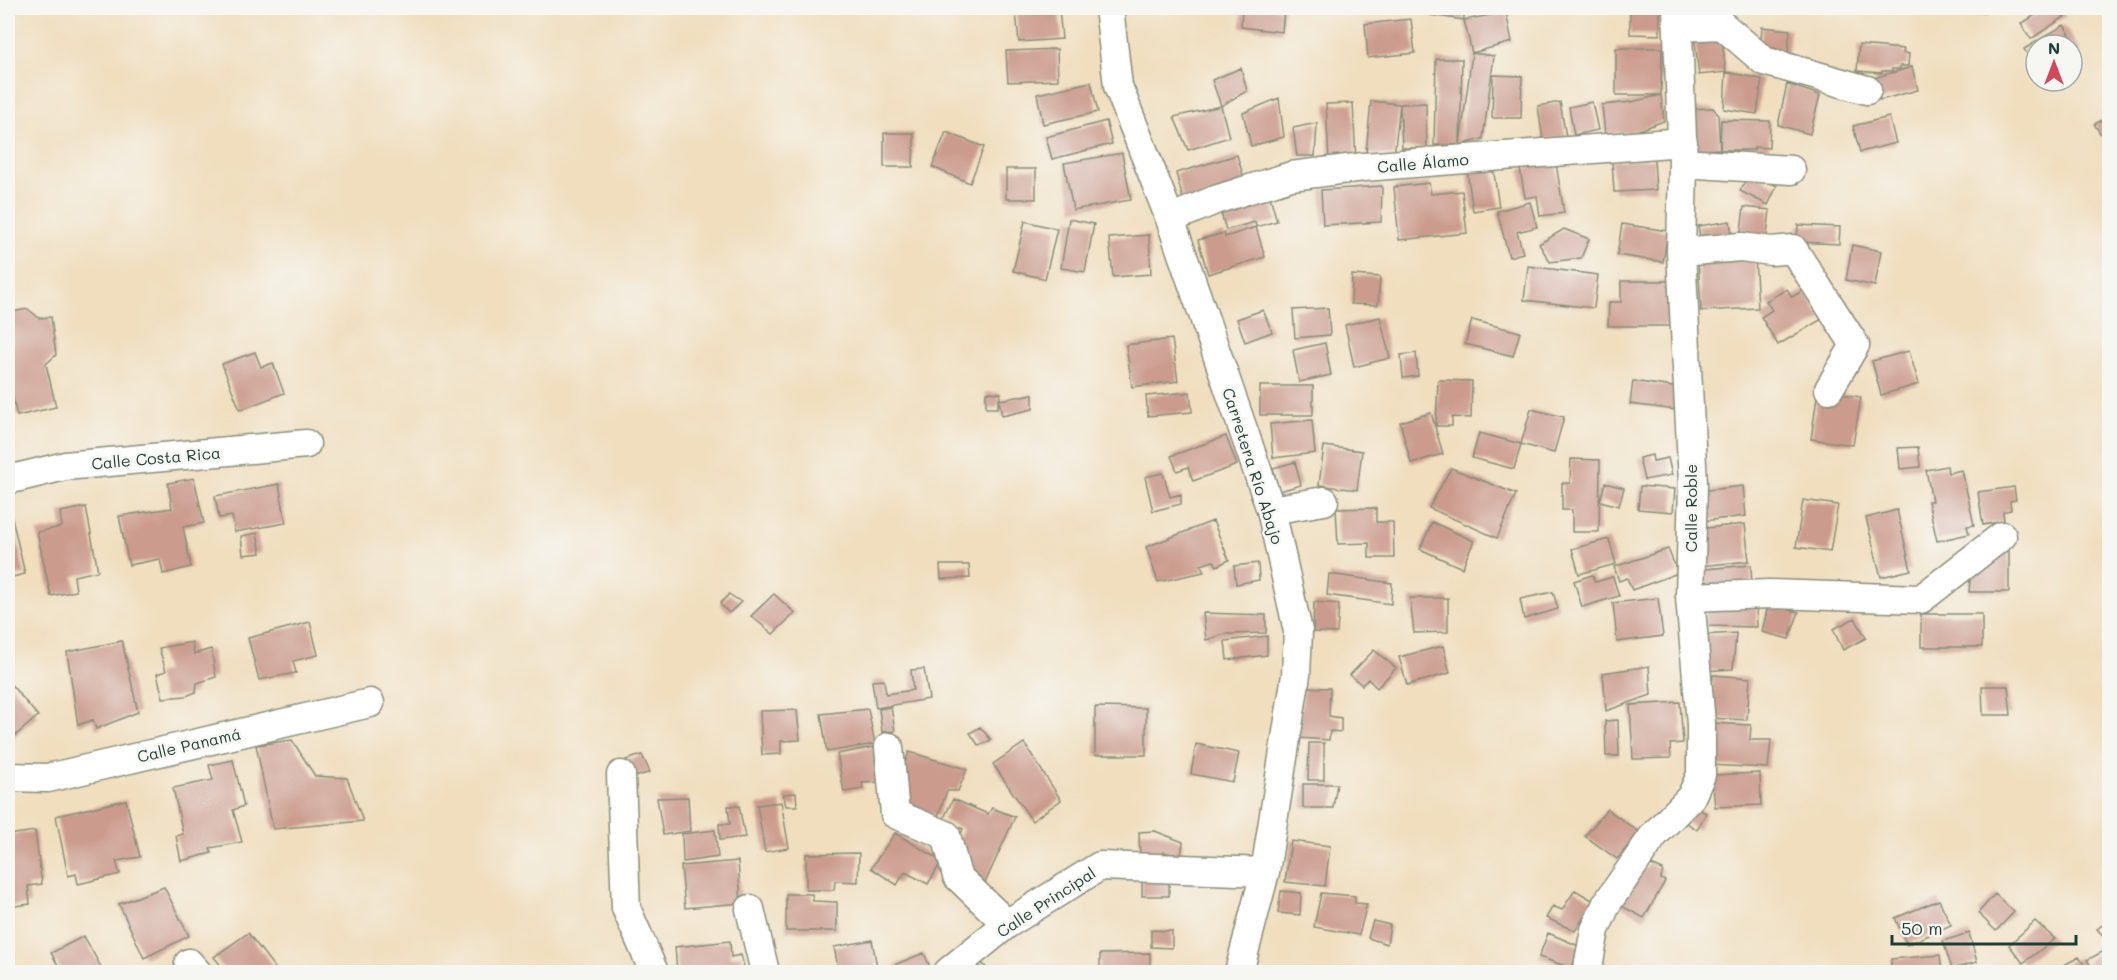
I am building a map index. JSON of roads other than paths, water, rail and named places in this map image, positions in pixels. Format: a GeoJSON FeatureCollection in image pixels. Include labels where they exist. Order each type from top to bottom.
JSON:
{"type":"FeatureCollection","features":[{"type":"Feature","properties":{"kind":"street","name":"Carretera Río Abajo"},"geometry":{"type":"LineString","coordinates":[[1109,8],[1118,86],[1170,219],[1271,510],[1298,631],[1296,675],[1264,872],[1239,972]]}},
{"type":"Feature","properties":{"kind":"street"},"geometry":{"type":"LineString","coordinates":[[1678,17],[1722,25],[1764,61],[1867,90]]}},
{"type":"Feature","properties":{"kind":"street","name":"Calle Roble"},"geometry":{"type":"LineString","coordinates":[[1581,971],[1607,903],[1654,835],[1691,797],[1701,775],[1701,724],[1690,597],[1693,484],[1681,252],[1683,152],[1678,17]]}},
{"type":"Feature","properties":{"kind":"street","name":"Calle Álamo"},"geometry":{"type":"LineString","coordinates":[[1170,219],[1215,200],[1291,176],[1364,167],[1683,152],[1791,170]]}},
{"type":"Feature","properties":{"kind":"street"},"geometry":{"type":"LineString","coordinates":[[1681,252],[1741,247],[1771,250],[1793,249],[1855,345],[1828,389]]}},
{"type":"Feature","properties":{"kind":"street","name":"Calle Costa Rica"},"geometry":{"type":"LineString","coordinates":[[8,480],[65,466],[306,444]]}},
{"type":"Feature","properties":{"kind":"street"},"geometry":{"type":"LineString","coordinates":[[1271,510],[1324,501]]}},
{"type":"Feature","properties":{"kind":"street"},"geometry":{"type":"LineString","coordinates":[[1690,597],[1769,594],[1921,599],[2001,536]]}},
{"type":"Feature","properties":{"kind":"street","name":"Calle Panamá"},"geometry":{"type":"LineString","coordinates":[[8,777],[48,778],[370,703]]}},
{"type":"Feature","properties":{"kind":"street"},"geometry":{"type":"LineString","coordinates":[[889,747],[894,814],[946,835],[957,876],[1007,924]]}},
{"type":"Feature","properties":{"kind":"street"},"geometry":{"type":"LineString","coordinates":[[621,775],[626,908],[654,972]]}},
{"type":"Feature","properties":{"kind":"street","name":"Calle Principal"},"geometry":{"type":"LineString","coordinates":[[948,972],[1007,924],[1100,866],[1264,872]]}},
{"type":"Feature","properties":{"kind":"street"},"geometry":{"type":"LineString","coordinates":[[750,909],[765,972]]}}]}
